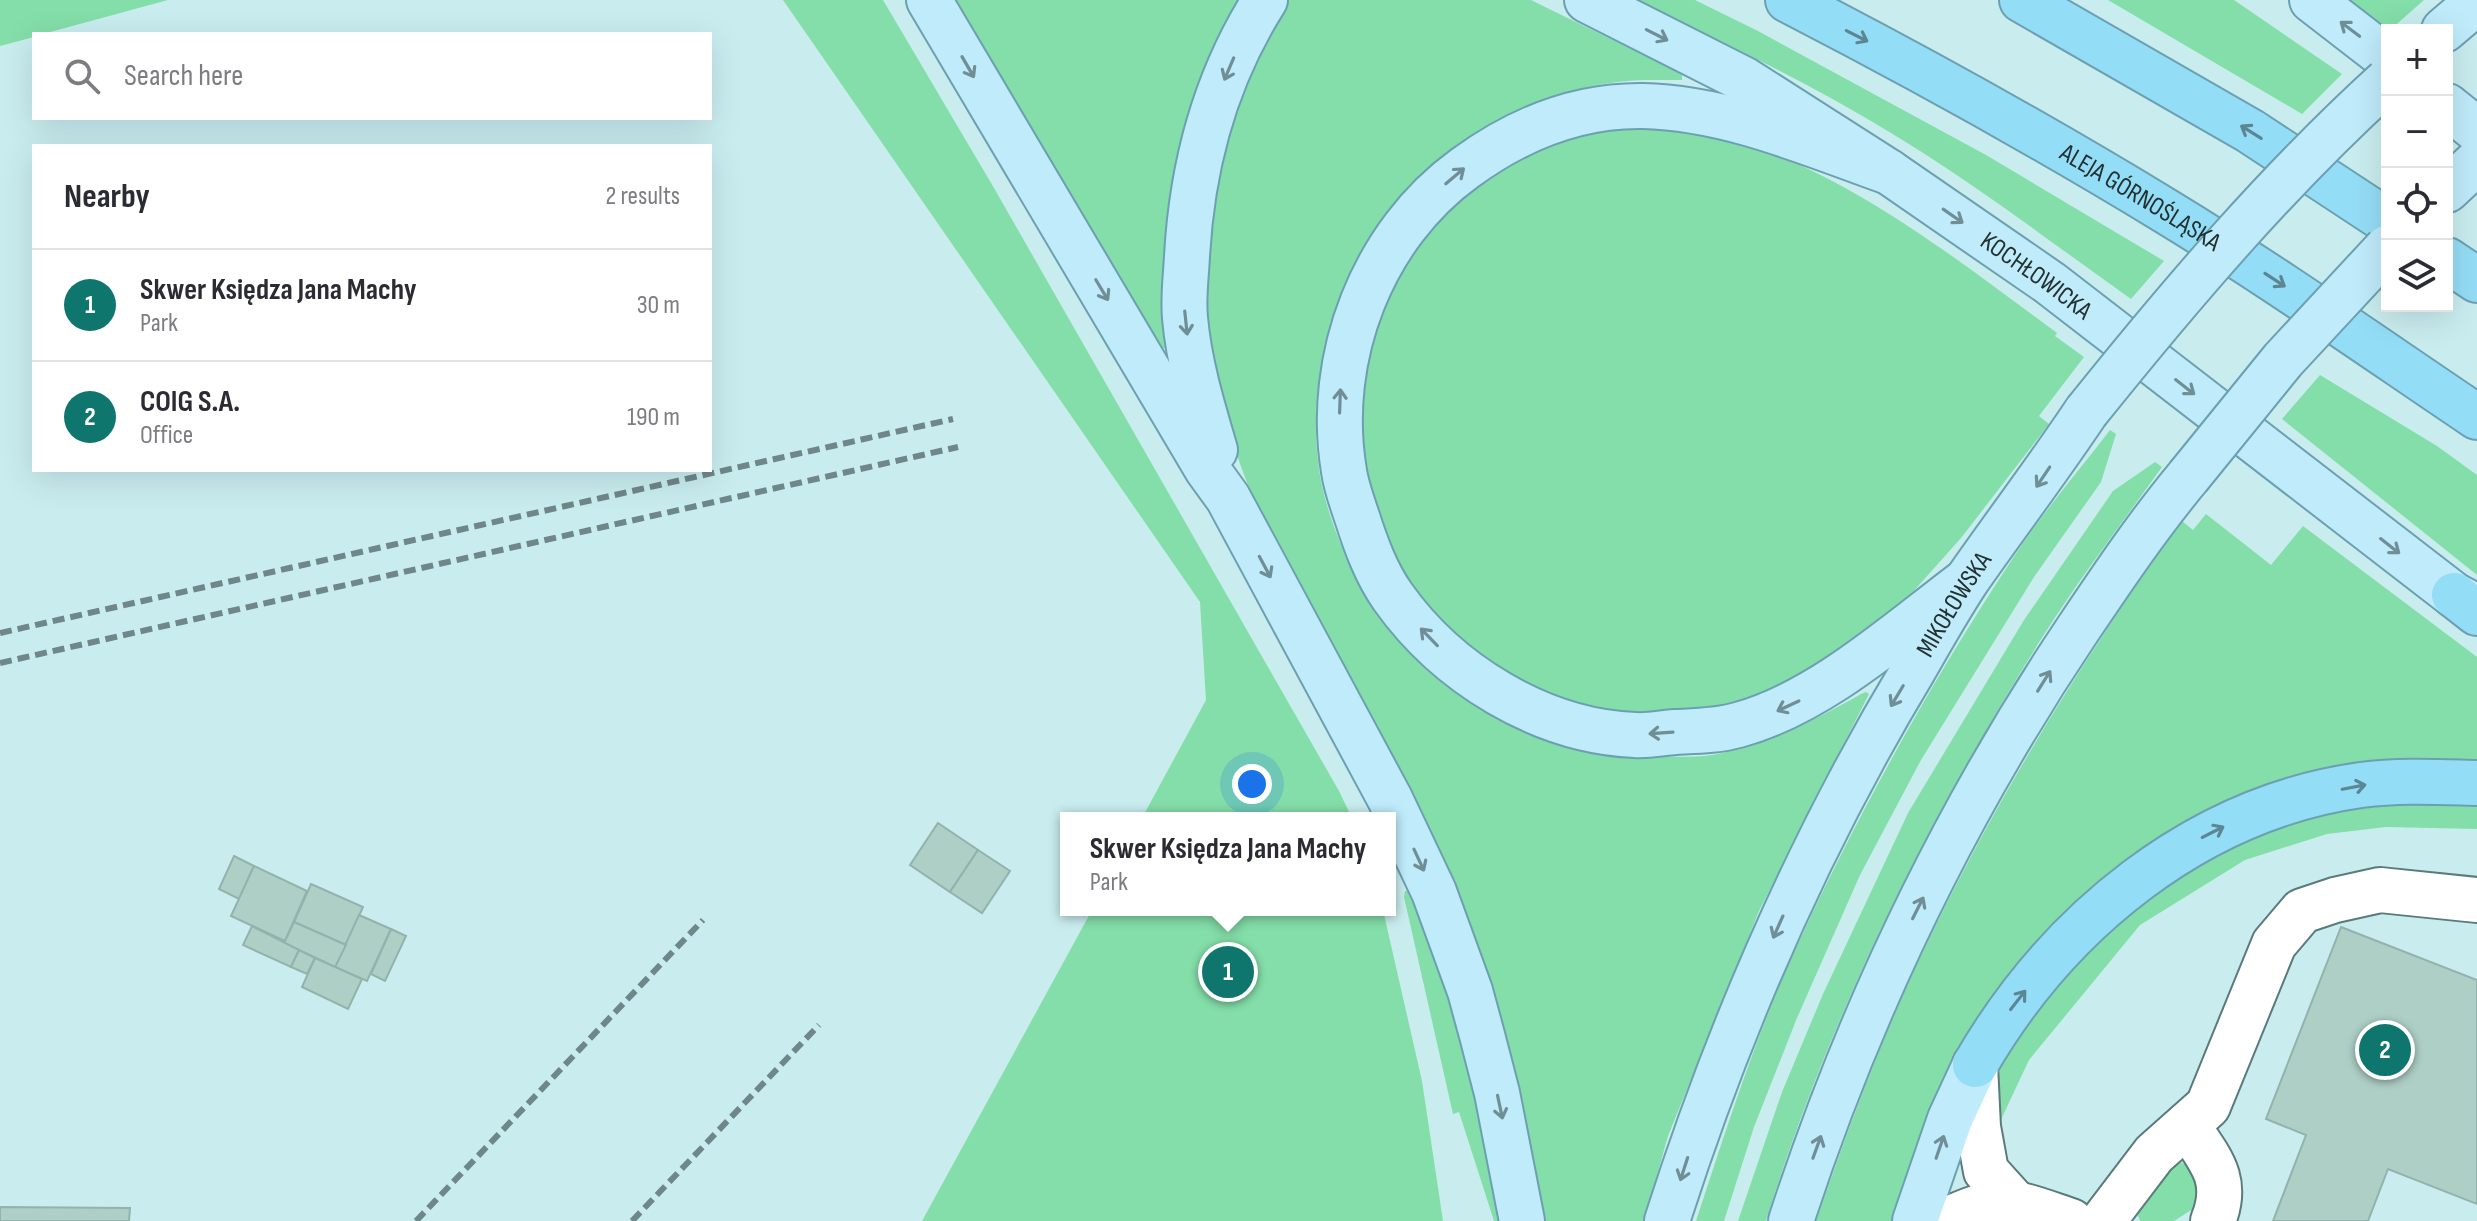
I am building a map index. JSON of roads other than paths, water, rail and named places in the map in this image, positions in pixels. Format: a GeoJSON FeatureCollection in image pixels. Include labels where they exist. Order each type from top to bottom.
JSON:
{"type":"FeatureCollection","features":[{"type":"Feature","properties":{"kind":"highway","name":"ALEJA GÓRNOŚLĄSKA"},"geometry":{"type":"LineString","coordinates":[[1788,0],[1975,98],[2165,211],[2279,283],[2477,417]]}},
{"type":"Feature","properties":{"kind":"highway"},"geometry":{"type":"LineString","coordinates":[[2022,0],[2250,131],[2381,217]]}},
{"type":"Feature","properties":{"kind":"highway"},"geometry":{"type":"LineString","coordinates":[[2453,264],[2477,280]]}},
{"type":"Feature","properties":{"kind":"highway"},"geometry":{"type":"LineString","coordinates":[[1975,1065],[2007,1015],[2068,942],[2156,865],[2189,845],[2254,814],[2360,785],[2410,781],[2477,783]]}},
{"type":"Feature","properties":{"kind":"main road"},"geometry":{"type":"LineString","coordinates":[[929,0],[1207,469],[1228,498],[1390,799],[1434,892],[1461,966],[1497,1093],[1522,1221]]}},
{"type":"Feature","properties":{"kind":"main road"},"geometry":{"type":"LineString","coordinates":[[1228,498],[1194,376],[1188,343],[1185,315],[1187,245],[1198,166],[1216,100],[1265,0]]}},
{"type":"Feature","properties":{"kind":"main road","name":"KOCHŁOWICKA"},"geometry":{"type":"LineString","coordinates":[[1587,0],[1745,80],[1889,172],[2050,283],[2469,605]]}},
{"type":"Feature","properties":{"kind":"main road"},"geometry":{"type":"LineString","coordinates":[[2312,0],[2381,53]]}},
{"type":"Feature","properties":{"kind":"main road","name":"MIKOŁOWSKA"},"geometry":{"type":"LineString","coordinates":[[1667,1221],[1737,1024],[1805,866],[1860,760],[1966,581],[2034,491],[2086,412],[2175,301],[2232,237],[2381,87]]}},
{"type":"Feature","properties":{"kind":"main road"},"geometry":{"type":"LineString","coordinates":[[1889,172],[1732,119],[1643,106],[1604,108],[1562,117],[1523,132],[1490,150],[1432,196],[1389,249],[1374,274],[1352,334],[1340,391],[1340,443],[1344,475],[1367,547],[1379,573],[1392,596],[1434,644],[1462,668],[1515,702],[1547,716],[1602,731],[1637,735],[1710,731],[1798,703],[1966,581]]}},
{"type":"Feature","properties":{"kind":"main road"},"geometry":{"type":"LineString","coordinates":[[2453,111],[2477,130]]}},
{"type":"Feature","properties":{"kind":"main road"},"geometry":{"type":"LineString","coordinates":[[2453,184],[2477,162]]}},
{"type":"Feature","properties":{"kind":"main road"},"geometry":{"type":"LineString","coordinates":[[1791,1221],[1883,981],[1961,824],[2058,658],[2188,477],[2283,360],[2381,254]]}},
{"type":"Feature","properties":{"kind":"main road"},"geometry":{"type":"LineString","coordinates":[[1915,1221],[1950,1119],[1975,1065]]}},
{"type":"Feature","properties":{"kind":"lane"},"geometry":{"type":"LineString","coordinates":[[2103,1221],[2154,1154],[2208,1106],[2274,944],[2302,911],[2380,890],[2477,900]]}},
{"type":"Feature","properties":{"kind":"lane"},"geometry":{"type":"LineString","coordinates":[[1975,1065],[1978,1127],[1986,1171],[2014,1202]]}},
{"type":"Feature","properties":{"kind":"lane"},"geometry":{"type":"LineString","coordinates":[[2187,1125],[2210,1161],[2221,1187],[2213,1221]]}},
{"type":"Feature","properties":{"kind":"lane"},"geometry":{"type":"LineString","coordinates":[[1945,1221],[1986,1204],[2014,1202],[2071,1221]]}},
{"type":"Feature","properties":{"kind":"railway"},"geometry":{"type":"LineString","coordinates":[[0,633],[953,419]]}},
{"type":"Feature","properties":{"kind":"railway"},"geometry":{"type":"LineString","coordinates":[[0,663],[958,447]]}},
{"type":"Feature","properties":{"kind":"railway"},"geometry":{"type":"LineString","coordinates":[[416,1221],[703,920]]}},
{"type":"Feature","properties":{"kind":"railway"},"geometry":{"type":"LineString","coordinates":[[632,1221],[819,1025]]}},
{"type":"Feature","properties":{"kind":"place","name":"Skwer Księdza Jana Machy"},"geometry":{"type":"Point","coordinates":[1228,972]}},
{"type":"Feature","properties":{"kind":"place","name":"COIG S.A."},"geometry":{"type":"Point","coordinates":[2385,1050]}}]}
